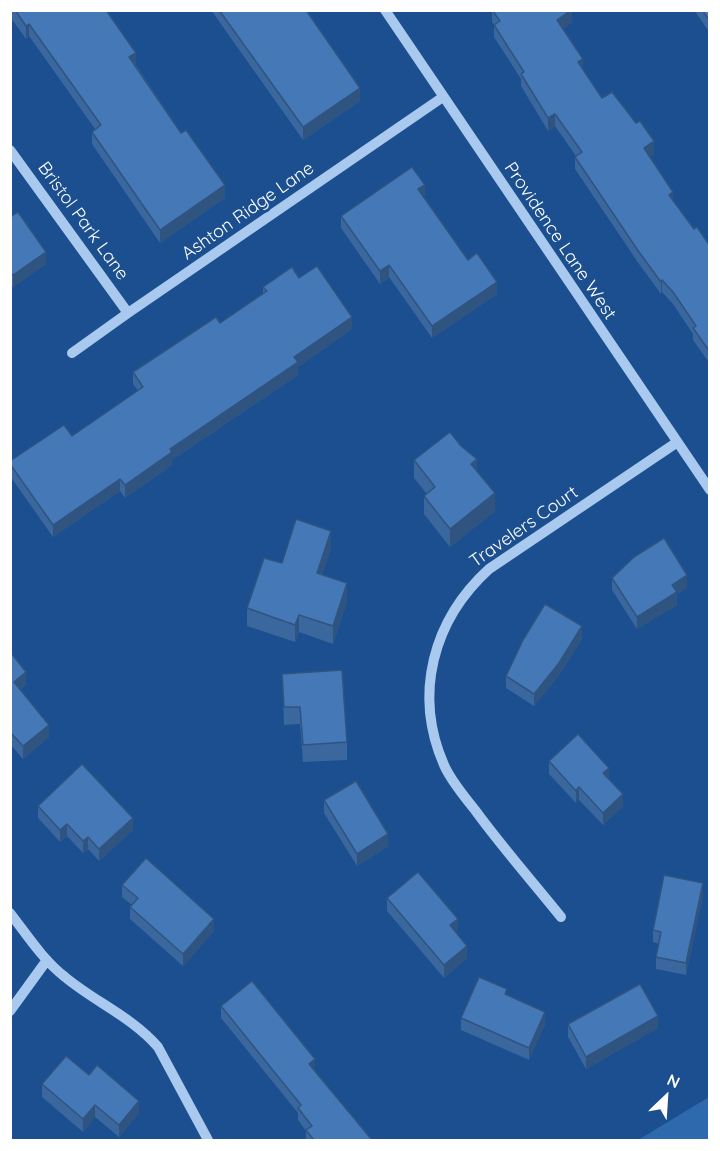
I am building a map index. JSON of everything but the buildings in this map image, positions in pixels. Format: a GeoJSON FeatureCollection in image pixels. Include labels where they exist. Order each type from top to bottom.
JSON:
{"type":"FeatureCollection","features":[{"type":"Feature","properties":{"kind":"street","name":"Providence Lane West"},"geometry":{"type":"LineString","coordinates":[[385,10],[676,443],[710,490]]}},
{"type":"Feature","properties":{"kind":"street","name":"Ashton Ridge Lane"},"geometry":{"type":"LineString","coordinates":[[72,353],[443,97]]}},
{"type":"Feature","properties":{"kind":"street","name":"Bristol Park Lane"},"geometry":{"type":"LineString","coordinates":[[10,150],[128,313]]}},
{"type":"Feature","properties":{"kind":"street","name":"Travelers Court"},"geometry":{"type":"LineString","coordinates":[[561,917],[485,824],[455,784],[445,766],[438,750],[429,712],[434,660],[452,612],[472,584],[489,569],[676,443]]}},
{"type":"Feature","properties":{"kind":"street"},"geometry":{"type":"LineString","coordinates":[[10,913],[47,960],[64,977],[147,1035],[158,1047],[207,1140]]}},
{"type":"Feature","properties":{"kind":"street"},"geometry":{"type":"LineString","coordinates":[[10,1011],[47,960]]}},
{"type":"Feature","properties":{"kind":"shaded area"},"geometry":{"type":"Polygon","coordinates":[[[709,1097],[709,1140],[638,1140],[709,1097]]]}}]}
